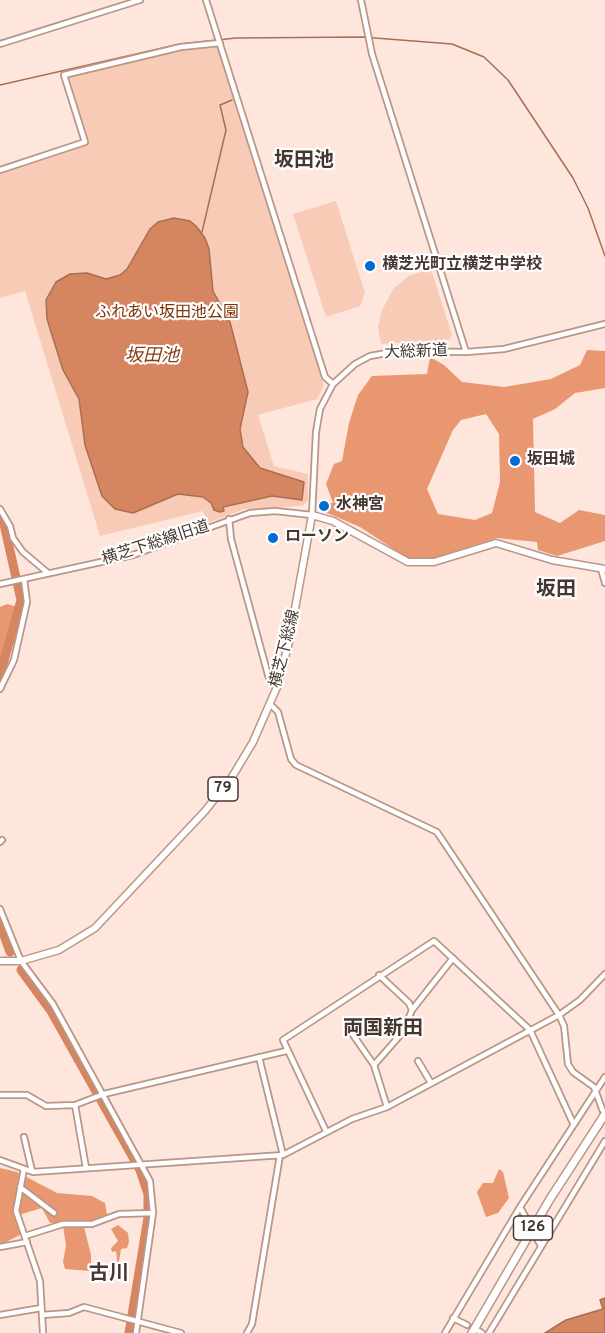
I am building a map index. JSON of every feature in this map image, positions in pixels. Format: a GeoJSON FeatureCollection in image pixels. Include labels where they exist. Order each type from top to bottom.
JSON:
{"type":"FeatureCollection","features":[{"type":"Feature","properties":{"kind":"highway","name":"126"},"geometry":{"type":"LineString","coordinates":[[478,1332],[544,1209],[605,1116]]}},
{"type":"Feature","properties":{"kind":"main road"},"geometry":{"type":"LineString","coordinates":[[312,515],[333,521],[408,562],[424,564],[434,562],[496,543],[552,560],[603,569]]}},
{"type":"Feature","properties":{"kind":"main road","name":"横芝下総線"},"geometry":{"type":"LineString","coordinates":[[0,962],[21,961],[59,950],[95,928],[219,794],[254,742],[278,687],[290,642],[312,515]]}},
{"type":"Feature","properties":{"kind":"street"},"geometry":{"type":"LineString","coordinates":[[0,44],[140,0]]}},
{"type":"Feature","properties":{"kind":"street"},"geometry":{"type":"LineString","coordinates":[[206,0],[325,377],[333,384]]}},
{"type":"Feature","properties":{"kind":"street"},"geometry":{"type":"LineString","coordinates":[[361,0],[372,54],[466,352]]}},
{"type":"Feature","properties":{"kind":"street"},"geometry":{"type":"LineString","coordinates":[[0,170],[85,142],[64,75],[181,47],[220,43]]}},
{"type":"Feature","properties":{"kind":"street","name":"大総新道"},"geometry":{"type":"LineString","coordinates":[[312,515],[317,420],[333,384],[355,364],[383,352],[466,352],[504,349],[605,324]]}},
{"type":"Feature","properties":{"kind":"street"},"geometry":{"type":"LineString","coordinates":[[0,509],[10,526],[13,538],[23,552],[48,573]]}},
{"type":"Feature","properties":{"kind":"street","name":"横芝下総線旧道"},"geometry":{"type":"LineString","coordinates":[[0,584],[133,555],[229,519],[263,511],[312,515]]}},
{"type":"Feature","properties":{"kind":"street"},"geometry":{"type":"LineString","coordinates":[[229,519],[231,539],[268,675],[271,683],[278,687]]}},
{"type":"Feature","properties":{"kind":"street"},"geometry":{"type":"LineString","coordinates":[[603,569],[605,583]]}},
{"type":"Feature","properties":{"kind":"street"},"geometry":{"type":"LineString","coordinates":[[0,689],[2,678],[14,660],[27,602],[24,579]]}},
{"type":"Feature","properties":{"kind":"street"},"geometry":{"type":"LineString","coordinates":[[271,705],[278,712],[291,759],[296,765],[437,832],[559,1015],[564,1026],[568,1064],[573,1072],[596,1090],[605,1116]]}},
{"type":"Feature","properties":{"kind":"street"},"geometry":{"type":"LineString","coordinates":[[0,909],[21,961],[53,1004],[150,1181],[153,1213],[136,1333]]}},
{"type":"Feature","properties":{"kind":"street"},"geometry":{"type":"LineString","coordinates":[[326,1131],[282,1041],[379,975],[434,941],[530,1030],[573,1123]]}},
{"type":"Feature","properties":{"kind":"street"},"geometry":{"type":"LineString","coordinates":[[374,1065],[404,1032],[412,1010],[453,958]]}},
{"type":"Feature","properties":{"kind":"street"},"geometry":{"type":"LineString","coordinates":[[0,1161],[32,1171],[282,1155],[326,1131],[387,1107],[559,1015],[580,1000],[605,974]]}},
{"type":"Feature","properties":{"kind":"street"},"geometry":{"type":"LineString","coordinates":[[379,975],[409,1003],[412,1010]]}},
{"type":"Feature","properties":{"kind":"street"},"geometry":{"type":"LineString","coordinates":[[351,1032],[374,1065],[387,1107]]}},
{"type":"Feature","properties":{"kind":"street"},"geometry":{"type":"LineString","coordinates":[[0,1095],[27,1095],[46,1106],[75,1105],[104,1094],[286,1051]]}},
{"type":"Feature","properties":{"kind":"street"},"geometry":{"type":"LineString","coordinates":[[248,1333],[252,1324],[282,1155],[259,1057]]}},
{"type":"Feature","properties":{"kind":"street"},"geometry":{"type":"LineString","coordinates":[[418,1061],[431,1083]]}},
{"type":"Feature","properties":{"kind":"street"},"geometry":{"type":"LineString","coordinates":[[445,1333],[520,1207],[605,1077]]}},
{"type":"Feature","properties":{"kind":"street"},"geometry":{"type":"LineString","coordinates":[[75,1105],[86,1168]]}},
{"type":"Feature","properties":{"kind":"street"},"geometry":{"type":"LineString","coordinates":[[24,1137],[32,1171]]}},
{"type":"Feature","properties":{"kind":"street"},"geometry":{"type":"LineString","coordinates":[[489,1333],[605,1141]]}},
{"type":"Feature","properties":{"kind":"street"},"geometry":{"type":"LineString","coordinates":[[24,1169],[16,1211],[39,1273],[43,1333]]}},
{"type":"Feature","properties":{"kind":"street"},"geometry":{"type":"LineString","coordinates":[[20,1187],[54,1213]]}},
{"type":"Feature","properties":{"kind":"street"},"geometry":{"type":"LineString","coordinates":[[520,1207],[527,1220]]}},
{"type":"Feature","properties":{"kind":"street"},"geometry":{"type":"LineString","coordinates":[[25,1236],[63,1224],[92,1224],[119,1214],[153,1213]]}},
{"type":"Feature","properties":{"kind":"street"},"geometry":{"type":"LineString","coordinates":[[536,1238],[541,1246]]}},
{"type":"Feature","properties":{"kind":"street"},"geometry":{"type":"LineString","coordinates":[[0,1247],[27,1242]]}},
{"type":"Feature","properties":{"kind":"street"},"geometry":{"type":"LineString","coordinates":[[42,1315],[69,1312],[84,1307],[181,1333]]}},
{"type":"Feature","properties":{"kind":"street"},"geometry":{"type":"LineString","coordinates":[[0,1315],[41,1308]]}},
{"type":"Feature","properties":{"kind":"street"},"geometry":{"type":"LineString","coordinates":[[453,1318],[467,1325]]}},
{"type":"Feature","properties":{"kind":"green space","name":"ふれあい坂田池公園"},"geometry":{"type":"Polygon","coordinates":[[[217,45],[324,386],[317,399],[258,415],[274,466],[308,474],[308,501],[302,506],[244,509],[208,523],[203,511],[100,536],[25,291],[0,298],[0,172],[88,143],[67,77],[182,49],[217,45]]]}},
{"type":"Feature","properties":{"kind":"green space"},"geometry":{"type":"Polygon","coordinates":[[[336,201],[365,293],[360,306],[326,317],[293,214],[336,201]]]}},
{"type":"Feature","properties":{"kind":"green space"},"geometry":{"type":"Polygon","coordinates":[[[431,269],[452,335],[449,340],[381,344],[378,327],[382,310],[394,288],[409,276],[431,269]]]}},
{"type":"Feature","properties":{"kind":"shaded area"},"geometry":{"type":"Polygon","coordinates":[[[587,350],[605,351],[605,388],[575,393],[555,409],[533,419],[535,512],[560,523],[579,510],[605,515],[605,541],[557,556],[538,550],[537,542],[497,538],[435,558],[407,558],[360,527],[320,510],[319,503],[333,503],[326,484],[334,464],[342,461],[349,423],[358,395],[372,376],[427,374],[430,357],[444,365],[462,382],[504,387],[551,379],[580,365],[587,350]],[[486,414],[461,420],[453,430],[427,489],[438,514],[475,520],[492,513],[500,482],[499,434],[486,414]]]}},
{"type":"Feature","properties":{"kind":"shaded area"},"geometry":{"type":"Polygon","coordinates":[[[7,604],[18,607],[0,670],[0,607],[7,604]]]}},
{"type":"Feature","properties":{"kind":"shaded area"},"geometry":{"type":"Polygon","coordinates":[[[0,1168],[17,1172],[57,1193],[92,1196],[105,1203],[108,1220],[84,1227],[91,1255],[91,1271],[65,1269],[63,1262],[66,1246],[63,1225],[50,1223],[42,1208],[15,1216],[22,1234],[0,1245],[0,1168]]]}},
{"type":"Feature","properties":{"kind":"shaded area"},"geometry":{"type":"Polygon","coordinates":[[[499,1169],[503,1172],[509,1198],[498,1213],[486,1217],[477,1192],[483,1183],[493,1183],[499,1169]]]}},
{"type":"Feature","properties":{"kind":"shaded area"},"geometry":{"type":"Polygon","coordinates":[[[118,1225],[128,1233],[129,1242],[127,1248],[121,1249],[118,1267],[116,1251],[112,1252],[111,1248],[118,1241],[111,1229],[118,1225]]]}},
{"type":"Feature","properties":{"kind":"water","name":"坂田池"},"geometry":{"type":"Polygon","coordinates":[[[174,218],[190,221],[196,226],[205,238],[209,249],[213,291],[230,322],[248,392],[240,429],[243,447],[260,468],[304,482],[302,500],[272,496],[223,507],[224,511],[220,512],[214,510],[211,503],[203,497],[178,494],[133,513],[115,509],[102,496],[85,445],[79,399],[63,370],[47,319],[46,300],[56,282],[70,274],[87,273],[106,279],[120,275],[127,269],[150,229],[158,222],[174,218]]]}},
{"type":"Feature","properties":{"kind":"water"},"geometry":{"type":"Polygon","coordinates":[[[605,1298],[605,1333],[545,1333],[566,1320],[603,1309],[600,1300],[605,1298]]]}},
{"type":"Feature","properties":{"kind":"waterway"},"geometry":{"type":"LineString","coordinates":[[0,85],[180,44],[236,38],[362,37],[452,44],[484,57],[508,80],[573,178],[588,208],[605,256]]}},
{"type":"Feature","properties":{"kind":"waterway"},"geometry":{"type":"LineString","coordinates":[[202,232],[226,130],[220,105],[232,100]]}},
{"type":"Feature","properties":{"kind":"waterway"},"geometry":{"type":"LineString","coordinates":[[0,519],[4,524],[21,600],[0,675]]}},
{"type":"Feature","properties":{"kind":"waterway"},"geometry":{"type":"LineString","coordinates":[[0,924],[10,952]]}},
{"type":"Feature","properties":{"kind":"waterway"},"geometry":{"type":"LineString","coordinates":[[21,970],[51,1011],[140,1170],[148,1194],[148,1218],[129,1333]]}},
{"type":"Feature","properties":{"kind":"tunnel"},"geometry":{"type":"LineString","coordinates":[[527,1220],[536,1237]]}},
{"type":"Feature","properties":{"kind":"place","name":"横芝光町立横芝中学校"},"geometry":{"type":"Point","coordinates":[370,266]}},
{"type":"Feature","properties":{"kind":"place","name":"坂田城"},"geometry":{"type":"Point","coordinates":[515,461]}},
{"type":"Feature","properties":{"kind":"place","name":"水神宮"},"geometry":{"type":"Point","coordinates":[324,506]}},
{"type":"Feature","properties":{"kind":"place","name":"ローソン"},"geometry":{"type":"Point","coordinates":[273,538]}},
{"type":"Feature","properties":{"kind":"district","name":"坂田池"},"geometry":{"type":"Point","coordinates":[304,162]}},
{"type":"Feature","properties":{"kind":"district","name":"坂田"},"geometry":{"type":"Point","coordinates":[556,591]}},
{"type":"Feature","properties":{"kind":"district","name":"両国新田"},"geometry":{"type":"Point","coordinates":[383,1030]}},
{"type":"Feature","properties":{"kind":"district","name":"古川"},"geometry":{"type":"Point","coordinates":[109,1275]}}]}
